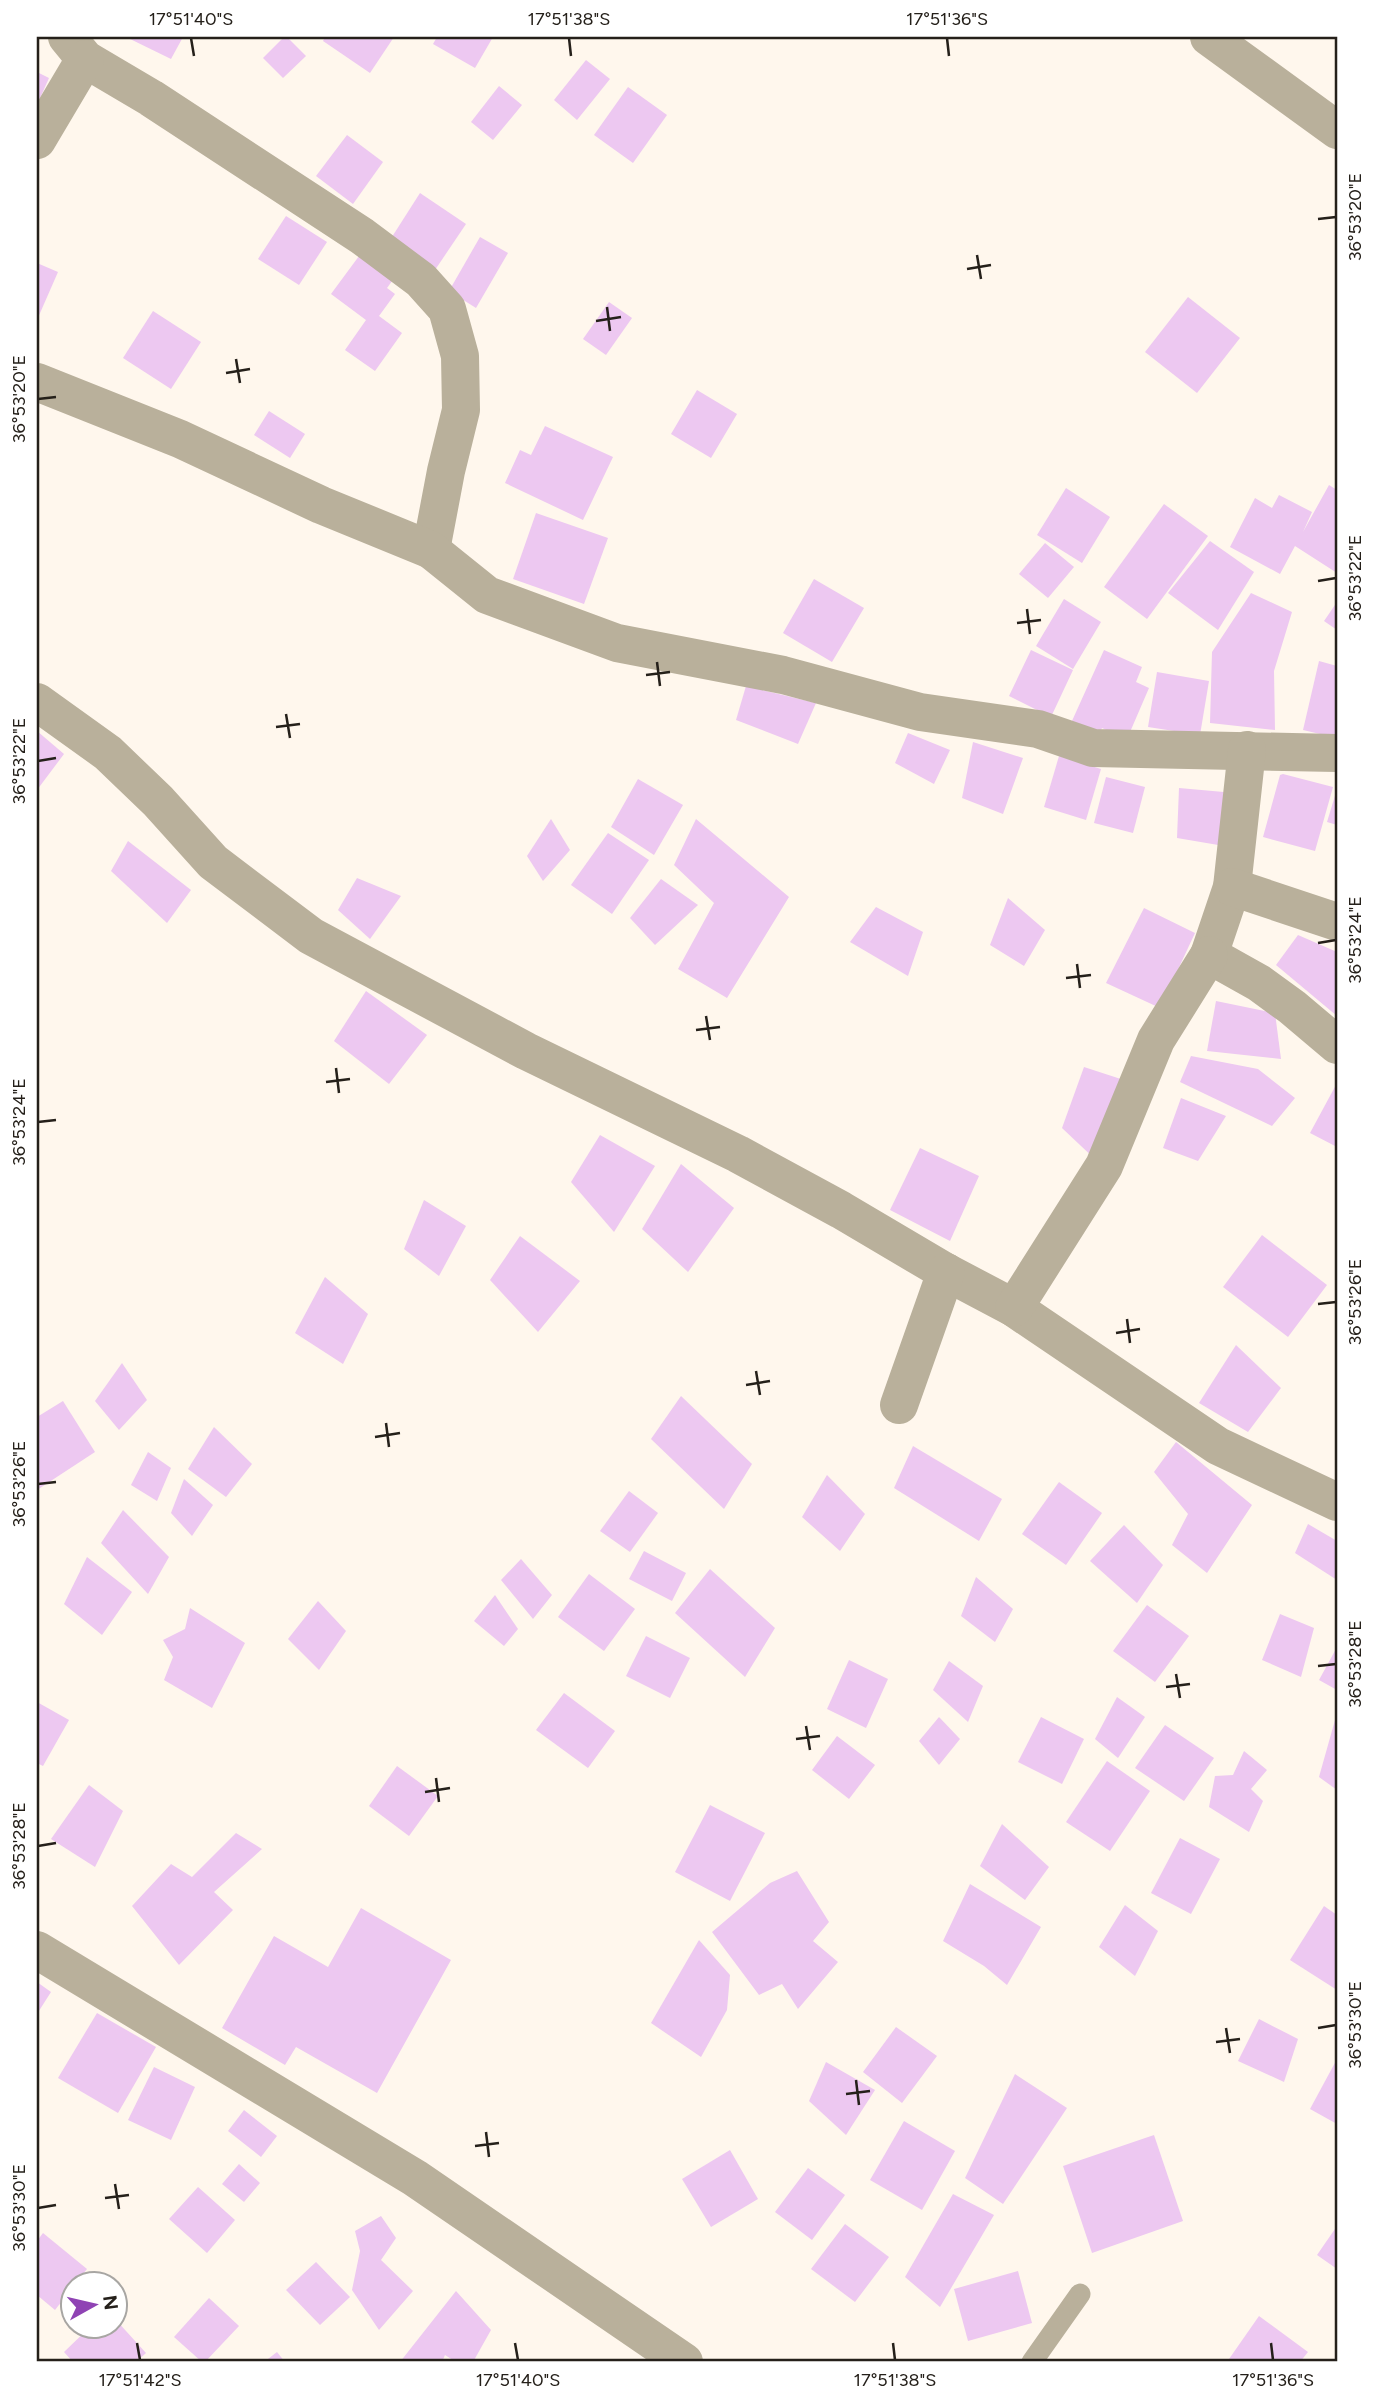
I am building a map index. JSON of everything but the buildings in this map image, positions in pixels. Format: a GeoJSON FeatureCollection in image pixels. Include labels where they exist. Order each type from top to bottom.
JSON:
{"type":"FeatureCollection","features":[{"type":"Feature","properties":{"kind":"street"},"geometry":{"type":"LineString","coordinates":[[1209,37],[1337,130]]}},
{"type":"Feature","properties":{"kind":"street"},"geometry":{"type":"LineString","coordinates":[[37,140],[76,48],[362,236],[421,280],[447,309],[460,356],[461,410],[430,550]]}},
{"type":"Feature","properties":{"kind":"street"},"geometry":{"type":"LineString","coordinates":[[37,382],[180,439],[321,505],[430,550],[487,595],[617,643],[783,675],[920,712],[1038,729],[1093,748],[1337,753]]}},
{"type":"Feature","properties":{"kind":"street"},"geometry":{"type":"LineString","coordinates":[[37,702],[108,753],[158,801],[213,862],[311,936],[526,1051],[738,1154],[841,1209],[946,1272],[1014,1308],[1218,1446],[1337,1502]]}},
{"type":"Feature","properties":{"kind":"street"},"geometry":{"type":"LineString","coordinates":[[1014,1308],[1104,1166],[1156,1040],[1209,955],[1232,887],[1247,750]]}},
{"type":"Feature","properties":{"kind":"street"},"geometry":{"type":"LineString","coordinates":[[1232,887],[1337,922]]}},
{"type":"Feature","properties":{"kind":"street"},"geometry":{"type":"LineString","coordinates":[[1209,955],[1259,983],[1337,1045]]}},
{"type":"Feature","properties":{"kind":"street"},"geometry":{"type":"LineString","coordinates":[[899,1405],[946,1272]]}},
{"type":"Feature","properties":{"kind":"street"},"geometry":{"type":"LineString","coordinates":[[37,1950],[415,2178],[684,2362]]}},
{"type":"Feature","properties":{"kind":"lane"},"geometry":{"type":"LineString","coordinates":[[1032,2362],[1080,2294]]}}]}
